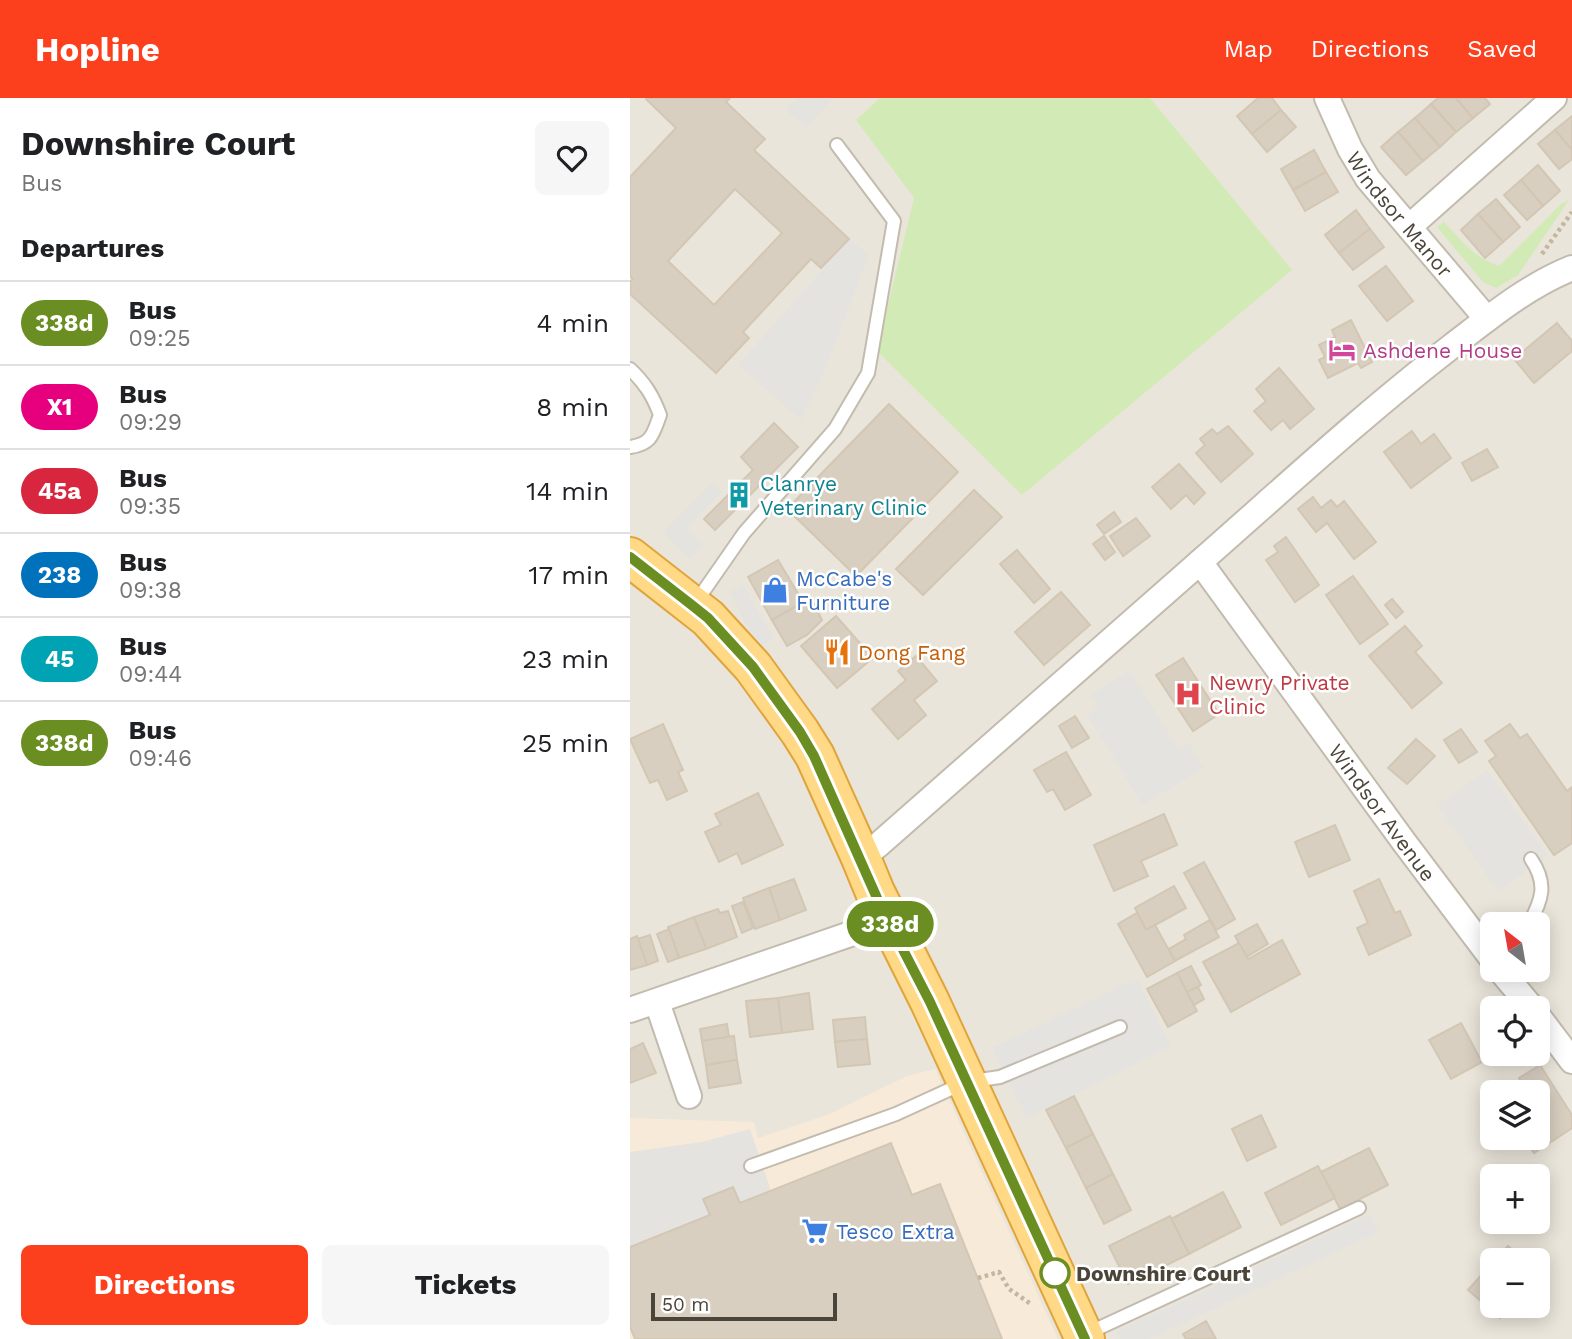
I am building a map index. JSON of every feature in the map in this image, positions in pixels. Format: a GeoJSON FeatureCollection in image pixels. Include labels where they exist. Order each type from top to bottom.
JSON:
{"type":"FeatureCollection","features":[{"type":"Feature","properties":{"kind":"highway"},"geometry":{"type":"LineString","coordinates":[[630,557],[708,618],[753,667],[814,756],[888,921],[930,1002],[1084,1337]]}},
{"type":"Feature","properties":{"kind":"street","name":"Windsor Manor"},"geometry":{"type":"LineString","coordinates":[[1327,98],[1350,149],[1368,179],[1487,319]]}},
{"type":"Feature","properties":{"kind":"street"},"geometry":{"type":"LineString","coordinates":[[1409,227],[1548,100]]}},
{"type":"Feature","properties":{"kind":"street"},"geometry":{"type":"LineString","coordinates":[[861,858],[1404,383],[1520,294],[1553,275],[1572,268]]}},
{"type":"Feature","properties":{"kind":"street","name":"Windsor Avenue"},"geometry":{"type":"LineString","coordinates":[[1200,562],[1480,941]]}},
{"type":"Feature","properties":{"kind":"street"},"geometry":{"type":"LineString","coordinates":[[630,1010],[888,921]]}},
{"type":"Feature","properties":{"kind":"street"},"geometry":{"type":"LineString","coordinates":[[1510,982],[1522,996]]}},
{"type":"Feature","properties":{"kind":"street"},"geometry":{"type":"LineString","coordinates":[[657,1002],[688,1096]]}},
{"type":"Feature","properties":{"kind":"street"},"geometry":{"type":"LineString","coordinates":[[1550,1032],[1572,1061]]}},
{"type":"Feature","properties":{"kind":"lane"},"geometry":{"type":"LineString","coordinates":[[693,606],[744,533],[835,429],[868,373],[894,221],[837,145]]}},
{"type":"Feature","properties":{"kind":"lane"},"geometry":{"type":"LineString","coordinates":[[630,369],[654,398],[660,415],[651,438],[641,445],[630,447]]}},
{"type":"Feature","properties":{"kind":"lane"},"geometry":{"type":"LineString","coordinates":[[1531,859],[1540,872],[1542,885],[1535,912]]}},
{"type":"Feature","properties":{"kind":"lane"},"geometry":{"type":"LineString","coordinates":[[751,1166],[896,1114],[966,1082],[1000,1077],[1120,1027]]}},
{"type":"Feature","properties":{"kind":"lane"},"geometry":{"type":"LineString","coordinates":[[1084,1337],[1359,1208]]}},
{"type":"Feature","properties":{"kind":"path"},"geometry":{"type":"LineString","coordinates":[[978,1278],[999,1272],[1009,1289],[1031,1304]]}},
{"type":"Feature","properties":{"kind":"shaded area"},"geometry":{"type":"Polygon","coordinates":[[[630,98],[1572,98],[1572,1339],[630,1339],[630,98]]]}},
{"type":"Feature","properties":{"kind":"shaded area"},"geometry":{"type":"Polygon","coordinates":[[[797,98],[833,98],[806,128],[786,110],[797,98]]]}},
{"type":"Feature","properties":{"kind":"shaded area"},"geometry":{"type":"Polygon","coordinates":[[[849,239],[869,255],[822,378],[801,420],[738,365],[849,239]]]}},
{"type":"Feature","properties":{"kind":"shaded area"},"geometry":{"type":"Polygon","coordinates":[[[713,482],[723,492],[687,528],[704,545],[690,559],[663,532],[713,482]]]}},
{"type":"Feature","properties":{"kind":"shaded area"},"geometry":{"type":"Polygon","coordinates":[[[743,584],[774,639],[759,647],[729,592],[743,584]]]}},
{"type":"Feature","properties":{"kind":"shaded area"},"geometry":{"type":"Polygon","coordinates":[[[1130,670],[1178,749],[1189,743],[1204,768],[1143,805],[1087,715],[1098,708],[1090,695],[1130,670]]]}},
{"type":"Feature","properties":{"kind":"shaded area"},"geometry":{"type":"Polygon","coordinates":[[[1487,770],[1548,856],[1498,891],[1437,805],[1487,770]]]}},
{"type":"Feature","properties":{"kind":"shaded area"},"geometry":{"type":"Polygon","coordinates":[[[1137,978],[1171,1047],[1026,1118],[992,1048],[1137,978]]]}},
{"type":"Feature","properties":{"kind":"shaded area"},"geometry":{"type":"Polygon","coordinates":[[[935,1069],[1058,1339],[630,1339],[630,1118],[754,1122],[758,1138],[827,1115],[907,1076],[935,1069]]]}},
{"type":"Feature","properties":{"kind":"shaded area"},"geometry":{"type":"Polygon","coordinates":[[[750,1129],[771,1191],[740,1203],[733,1187],[704,1198],[710,1215],[630,1247],[630,1152],[702,1142],[750,1129]]]}},
{"type":"Feature","properties":{"kind":"shaded area"},"geometry":{"type":"Polygon","coordinates":[[[1370,1214],[1379,1232],[1150,1339],[1120,1339],[1116,1332],[1370,1214]]]}},
{"type":"Feature","properties":{"kind":"green space"},"geometry":{"type":"Polygon","coordinates":[[[880,98],[1150,98],[1292,270],[1022,495],[877,351],[914,198],[856,120],[880,98]]]}},
{"type":"Feature","properties":{"kind":"green space"},"geometry":{"type":"Polygon","coordinates":[[[1569,200],[1518,275],[1496,288],[1483,282],[1437,227],[1444,222],[1475,253],[1499,266],[1562,203],[1569,200]]]}},
{"type":"Feature","properties":{"kind":"building"},"geometry":{"type":"Polygon","coordinates":[[[730,98],[726,102],[765,139],[754,150],[849,239],[821,268],[811,259],[743,332],[749,338],[716,373],[630,294],[630,282],[633,279],[630,276],[630,177],[676,128],[646,99],[730,98]],[[735,189],[668,261],[714,305],[782,233],[735,189]]]}},
{"type":"Feature","properties":{"kind":"building"},"geometry":{"type":"Polygon","coordinates":[[[1258,98],[1272,98],[1281,110],[1252,134],[1237,116],[1258,98]]]}},
{"type":"Feature","properties":{"kind":"building"},"geometry":{"type":"Polygon","coordinates":[[[1438,98],[1456,98],[1473,118],[1456,132],[1431,104],[1438,98]]]}},
{"type":"Feature","properties":{"kind":"building"},"geometry":{"type":"Polygon","coordinates":[[[1456,98],[1485,98],[1490,104],[1473,118],[1456,98]]]}},
{"type":"Feature","properties":{"kind":"building"},"geometry":{"type":"Polygon","coordinates":[[[1431,104],[1456,132],[1440,147],[1415,118],[1431,104]]]}},
{"type":"Feature","properties":{"kind":"building"},"geometry":{"type":"Polygon","coordinates":[[[1281,110],[1296,127],[1267,152],[1252,134],[1281,110]]]}},
{"type":"Feature","properties":{"kind":"building"},"geometry":{"type":"Polygon","coordinates":[[[1572,116],[1572,150],[1555,130],[1572,116]]]}},
{"type":"Feature","properties":{"kind":"building"},"geometry":{"type":"Polygon","coordinates":[[[1415,118],[1440,147],[1423,161],[1398,132],[1415,118]]]}},
{"type":"Feature","properties":{"kind":"building"},"geometry":{"type":"Polygon","coordinates":[[[1555,130],[1572,150],[1572,159],[1559,169],[1538,144],[1555,130]]]}},
{"type":"Feature","properties":{"kind":"building"},"geometry":{"type":"Polygon","coordinates":[[[1398,132],[1423,161],[1406,175],[1381,147],[1398,132]]]}},
{"type":"Feature","properties":{"kind":"building"},"geometry":{"type":"Polygon","coordinates":[[[1314,150],[1326,172],[1293,190],[1281,169],[1314,150]]]}},
{"type":"Feature","properties":{"kind":"building"},"geometry":{"type":"Polygon","coordinates":[[[1538,165],[1560,191],[1543,206],[1521,180],[1538,165]]]}},
{"type":"Feature","properties":{"kind":"building"},"geometry":{"type":"Polygon","coordinates":[[[1326,172],[1338,192],[1305,211],[1293,190],[1326,172]]]}},
{"type":"Feature","properties":{"kind":"building"},"geometry":{"type":"Polygon","coordinates":[[[1521,180],[1543,206],[1527,220],[1504,195],[1521,180]]]}},
{"type":"Feature","properties":{"kind":"building"},"geometry":{"type":"Polygon","coordinates":[[[1496,199],[1520,227],[1503,242],[1478,214],[1496,199]]]}},
{"type":"Feature","properties":{"kind":"building"},"geometry":{"type":"Polygon","coordinates":[[[1356,210],[1370,229],[1339,253],[1325,235],[1356,210]]]}},
{"type":"Feature","properties":{"kind":"building"},"geometry":{"type":"Polygon","coordinates":[[[1478,214],[1503,242],[1485,258],[1461,230],[1478,214]]]}},
{"type":"Feature","properties":{"kind":"building"},"geometry":{"type":"Polygon","coordinates":[[[1370,229],[1384,247],[1353,270],[1339,253],[1370,229]]]}},
{"type":"Feature","properties":{"kind":"building"},"geometry":{"type":"Polygon","coordinates":[[[1386,266],[1413,301],[1387,321],[1359,286],[1386,266]]]}},
{"type":"Feature","properties":{"kind":"building"},"geometry":{"type":"Polygon","coordinates":[[[1351,320],[1372,362],[1361,368],[1358,363],[1328,378],[1319,360],[1325,357],[1319,345],[1335,337],[1332,330],[1351,320]]]}},
{"type":"Feature","properties":{"kind":"building"},"geometry":{"type":"Polygon","coordinates":[[[1557,323],[1572,341],[1572,351],[1534,383],[1514,359],[1557,323]]]}},
{"type":"Feature","properties":{"kind":"building"},"geometry":{"type":"Polygon","coordinates":[[[1279,368],[1314,409],[1290,429],[1283,420],[1271,430],[1254,411],[1266,401],[1256,389],[1279,368]]]}},
{"type":"Feature","properties":{"kind":"building"},"geometry":{"type":"Polygon","coordinates":[[[889,404],[958,472],[856,576],[787,509],[889,404]]]}},
{"type":"Feature","properties":{"kind":"building","name":"Clanrye Veterinary Clinic"},"geometry":{"type":"Polygon","coordinates":[[[774,423],[798,447],[715,530],[704,519],[753,470],[741,457],[774,423]]]}},
{"type":"Feature","properties":{"kind":"building"},"geometry":{"type":"Polygon","coordinates":[[[1228,426],[1253,454],[1221,482],[1196,453],[1205,445],[1200,439],[1212,429],[1217,434],[1228,426]]]}},
{"type":"Feature","properties":{"kind":"building"},"geometry":{"type":"Polygon","coordinates":[[[1412,431],[1421,444],[1434,434],[1451,458],[1411,488],[1384,452],[1412,431]]]}},
{"type":"Feature","properties":{"kind":"building"},"geometry":{"type":"Polygon","coordinates":[[[1487,449],[1498,467],[1472,481],[1462,463],[1487,449]]]}},
{"type":"Feature","properties":{"kind":"building"},"geometry":{"type":"Polygon","coordinates":[[[1179,464],[1205,493],[1194,504],[1186,495],[1171,509],[1152,487],[1179,464]]]}},
{"type":"Feature","properties":{"kind":"building"},"geometry":{"type":"Polygon","coordinates":[[[974,490],[1002,517],[923,595],[896,569],[974,490]]]}},
{"type":"Feature","properties":{"kind":"building"},"geometry":{"type":"Polygon","coordinates":[[[1313,497],[1321,508],[1331,500],[1337,507],[1344,501],[1376,542],[1354,559],[1327,523],[1316,532],[1298,509],[1313,497]]]}},
{"type":"Feature","properties":{"kind":"building"},"geometry":{"type":"Polygon","coordinates":[[[1114,512],[1121,522],[1104,534],[1097,525],[1114,512]]]}},
{"type":"Feature","properties":{"kind":"building"},"geometry":{"type":"Polygon","coordinates":[[[1136,518],[1150,536],[1123,556],[1110,536],[1136,518]]]}},
{"type":"Feature","properties":{"kind":"building"},"geometry":{"type":"Polygon","coordinates":[[[1104,536],[1115,552],[1105,560],[1093,544],[1104,536]]]}},
{"type":"Feature","properties":{"kind":"building"},"geometry":{"type":"Polygon","coordinates":[[[1286,537],[1319,585],[1295,602],[1266,560],[1278,552],[1274,546],[1286,537]]]}},
{"type":"Feature","properties":{"kind":"building"},"geometry":{"type":"Polygon","coordinates":[[[1017,550],[1050,589],[1034,603],[1000,564],[1017,550]]]}},
{"type":"Feature","properties":{"kind":"building","name":"McCabe's Furniture"},"geometry":{"type":"Polygon","coordinates":[[[778,560],[803,602],[772,620],[748,577],[778,560]]]}},
{"type":"Feature","properties":{"kind":"building"},"geometry":{"type":"Polygon","coordinates":[[[1353,576],[1388,624],[1360,644],[1326,595],[1353,576]]]}},
{"type":"Feature","properties":{"kind":"building"},"geometry":{"type":"Polygon","coordinates":[[[1061,592],[1090,625],[1044,665],[1015,632],[1061,592]]]}},
{"type":"Feature","properties":{"kind":"building"},"geometry":{"type":"Polygon","coordinates":[[[811,598],[822,620],[807,635],[787,646],[772,620],[811,598]]]}},
{"type":"Feature","properties":{"kind":"building"},"geometry":{"type":"Polygon","coordinates":[[[1392,599],[1403,612],[1396,618],[1385,605],[1392,599]]]}},
{"type":"Feature","properties":{"kind":"building","name":"Dong Fang"},"geometry":{"type":"Polygon","coordinates":[[[836,616],[873,658],[837,688],[801,646],[836,616]]]}},
{"type":"Feature","properties":{"kind":"building"},"geometry":{"type":"Polygon","coordinates":[[[1405,626],[1422,646],[1415,652],[1442,683],[1412,708],[1369,656],[1405,626]]]}},
{"type":"Feature","properties":{"kind":"building"},"geometry":{"type":"Polygon","coordinates":[[[916,656],[937,681],[914,700],[926,715],[898,739],[872,709],[906,680],[898,671],[916,656]]]}},
{"type":"Feature","properties":{"kind":"building","name":"Newry Private Clinic"},"geometry":{"type":"Polygon","coordinates":[[[1183,658],[1219,714],[1193,731],[1156,675],[1183,658]]]}},
{"type":"Feature","properties":{"kind":"building"},"geometry":{"type":"Polygon","coordinates":[[[1075,716],[1089,738],[1072,748],[1059,726],[1075,716]]]}},
{"type":"Feature","properties":{"kind":"building"},"geometry":{"type":"Polygon","coordinates":[[[663,724],[683,770],[678,772],[687,791],[667,800],[658,780],[650,783],[630,739],[663,724]]]}},
{"type":"Feature","properties":{"kind":"building"},"geometry":{"type":"Polygon","coordinates":[[[1510,724],[1520,738],[1527,734],[1567,791],[1572,787],[1572,843],[1554,855],[1489,761],[1496,756],[1485,741],[1510,724]]]}},
{"type":"Feature","properties":{"kind":"building"},"geometry":{"type":"Polygon","coordinates":[[[1461,729],[1477,752],[1459,763],[1444,740],[1461,729]]]}},
{"type":"Feature","properties":{"kind":"building"},"geometry":{"type":"Polygon","coordinates":[[[1416,739],[1435,756],[1407,784],[1388,768],[1416,739]]]}},
{"type":"Feature","properties":{"kind":"building"},"geometry":{"type":"Polygon","coordinates":[[[1066,752],[1091,795],[1065,810],[1053,789],[1047,792],[1034,770],[1066,752]]]}},
{"type":"Feature","properties":{"kind":"building"},"geometry":{"type":"Polygon","coordinates":[[[758,793],[783,845],[742,864],[737,853],[719,862],[705,832],[721,825],[715,814],[758,793]]]}},
{"type":"Feature","properties":{"kind":"building"},"geometry":{"type":"Polygon","coordinates":[[[1164,814],[1177,845],[1141,861],[1148,876],[1114,891],[1094,845],[1164,814]]]}},
{"type":"Feature","properties":{"kind":"building"},"geometry":{"type":"Polygon","coordinates":[[[1335,825],[1350,860],[1309,877],[1295,842],[1335,825]]]}},
{"type":"Feature","properties":{"kind":"building"},"geometry":{"type":"Polygon","coordinates":[[[1204,862],[1235,919],[1216,930],[1184,873],[1204,862]]]}},
{"type":"Feature","properties":{"kind":"building"},"geometry":{"type":"Polygon","coordinates":[[[794,879],[806,910],[780,920],[769,888],[794,879]]]}},
{"type":"Feature","properties":{"kind":"building"},"geometry":{"type":"Polygon","coordinates":[[[1379,879],[1395,913],[1400,911],[1411,935],[1369,955],[1357,928],[1368,923],[1354,891],[1379,879]]]}},
{"type":"Feature","properties":{"kind":"building"},"geometry":{"type":"Polygon","coordinates":[[[1174,886],[1186,908],[1146,930],[1135,908],[1174,886]]]}},
{"type":"Feature","properties":{"kind":"building"},"geometry":{"type":"Polygon","coordinates":[[[769,888],[780,920],[755,929],[743,898],[769,888]]]}},
{"type":"Feature","properties":{"kind":"building"},"geometry":{"type":"Polygon","coordinates":[[[743,902],[753,928],[742,933],[732,906],[743,902]]]}},
{"type":"Feature","properties":{"kind":"building"},"geometry":{"type":"Polygon","coordinates":[[[718,909],[720,913],[728,911],[737,937],[706,949],[694,917],[718,909]]]}},
{"type":"Feature","properties":{"kind":"building"},"geometry":{"type":"Polygon","coordinates":[[[1137,913],[1146,930],[1155,925],[1175,961],[1147,977],[1118,924],[1137,913]]]}},
{"type":"Feature","properties":{"kind":"building"},"geometry":{"type":"Polygon","coordinates":[[[694,917],[706,949],[679,958],[668,927],[694,917]]]}},
{"type":"Feature","properties":{"kind":"building"},"geometry":{"type":"Polygon","coordinates":[[[1210,920],[1219,937],[1175,961],[1169,949],[1186,939],[1184,935],[1210,920]]]}},
{"type":"Feature","properties":{"kind":"building"},"geometry":{"type":"Polygon","coordinates":[[[1257,924],[1268,944],[1246,957],[1235,936],[1257,924]]]}},
{"type":"Feature","properties":{"kind":"building"},"geometry":{"type":"Polygon","coordinates":[[[669,929],[679,958],[668,962],[657,934],[669,929]]]}},
{"type":"Feature","properties":{"kind":"building"},"geometry":{"type":"Polygon","coordinates":[[[650,935],[658,961],[647,965],[638,939],[650,935]]]}},
{"type":"Feature","properties":{"kind":"building"},"geometry":{"type":"Polygon","coordinates":[[[637,936],[647,965],[630,970],[630,939],[637,936]]]}},
{"type":"Feature","properties":{"kind":"building"},"geometry":{"type":"Polygon","coordinates":[[[1282,940],[1300,974],[1231,1012],[1203,962],[1239,943],[1248,959],[1282,940]]]}},
{"type":"Feature","properties":{"kind":"building"},"geometry":{"type":"Polygon","coordinates":[[[1191,966],[1201,985],[1187,992],[1177,973],[1191,966]]]}},
{"type":"Feature","properties":{"kind":"building"},"geometry":{"type":"Polygon","coordinates":[[[1177,973],[1197,1011],[1168,1027],[1147,989],[1177,973]]]}},
{"type":"Feature","properties":{"kind":"building"},"geometry":{"type":"Polygon","coordinates":[[[1198,987],[1204,999],[1194,1005],[1187,992],[1198,987]]]}},
{"type":"Feature","properties":{"kind":"building"},"geometry":{"type":"Polygon","coordinates":[[[809,993],[813,1029],[782,1033],[778,998],[809,993]]]}},
{"type":"Feature","properties":{"kind":"building"},"geometry":{"type":"Polygon","coordinates":[[[778,998],[782,1033],[750,1037],[746,1001],[778,998]]]}},
{"type":"Feature","properties":{"kind":"building"},"geometry":{"type":"Polygon","coordinates":[[[865,1017],[867,1039],[835,1042],[833,1020],[865,1017]]]}},
{"type":"Feature","properties":{"kind":"building"},"geometry":{"type":"Polygon","coordinates":[[[1461,1023],[1480,1063],[1451,1079],[1429,1040],[1461,1023]]]}},
{"type":"Feature","properties":{"kind":"building"},"geometry":{"type":"Polygon","coordinates":[[[727,1024],[729,1037],[702,1041],[700,1029],[727,1024]]]}},
{"type":"Feature","properties":{"kind":"building"},"geometry":{"type":"Polygon","coordinates":[[[734,1036],[737,1060],[706,1065],[702,1041],[734,1036]]]}},
{"type":"Feature","properties":{"kind":"building"},"geometry":{"type":"Polygon","coordinates":[[[867,1039],[870,1064],[838,1067],[835,1042],[867,1039]]]}},
{"type":"Feature","properties":{"kind":"building"},"geometry":{"type":"Polygon","coordinates":[[[643,1043],[656,1073],[630,1083],[630,1049],[643,1043]]]}},
{"type":"Feature","properties":{"kind":"building"},"geometry":{"type":"Polygon","coordinates":[[[737,1060],[741,1083],[709,1088],[706,1065],[737,1060]]]}},
{"type":"Feature","properties":{"kind":"building"},"geometry":{"type":"Polygon","coordinates":[[[1541,1066],[1550,1080],[1520,1080],[1519,1078],[1541,1066]]]}},
{"type":"Feature","properties":{"kind":"building"},"geometry":{"type":"Polygon","coordinates":[[[1550,1081],[1572,1115],[1572,1128],[1550,1142],[1550,1081]]]}},
{"type":"Feature","properties":{"kind":"building"},"geometry":{"type":"Polygon","coordinates":[[[1074,1096],[1093,1134],[1066,1148],[1046,1110],[1074,1096]]]}},
{"type":"Feature","properties":{"kind":"building"},"geometry":{"type":"Polygon","coordinates":[[[1261,1115],[1276,1147],[1247,1161],[1232,1129],[1261,1115]]]}},
{"type":"Feature","properties":{"kind":"building"},"geometry":{"type":"Polygon","coordinates":[[[1093,1134],[1113,1174],[1086,1188],[1066,1148],[1093,1134]]]}},
{"type":"Feature","properties":{"kind":"building","name":"Tesco Extra"},"geometry":{"type":"Polygon","coordinates":[[[891,1143],[912,1195],[940,1184],[1002,1339],[635,1339],[630,1327],[630,1247],[710,1215],[703,1199],[733,1187],[740,1203],[891,1143]]]}},
{"type":"Feature","properties":{"kind":"building"},"geometry":{"type":"Polygon","coordinates":[[[1369,1148],[1388,1185],[1340,1209],[1321,1172],[1369,1148]]]}},
{"type":"Feature","properties":{"kind":"building"},"geometry":{"type":"Polygon","coordinates":[[[1318,1166],[1335,1198],[1281,1225],[1265,1193],[1318,1166]]]}},
{"type":"Feature","properties":{"kind":"building"},"geometry":{"type":"Polygon","coordinates":[[[1113,1174],[1131,1210],[1104,1224],[1086,1188],[1113,1174]]]}},
{"type":"Feature","properties":{"kind":"building"},"geometry":{"type":"Polygon","coordinates":[[[1223,1192],[1241,1227],[1189,1254],[1171,1219],[1223,1192]]]}},
{"type":"Feature","properties":{"kind":"building"},"geometry":{"type":"Polygon","coordinates":[[[1170,1216],[1189,1254],[1128,1284],[1109,1246],[1170,1216]]]}},
{"type":"Feature","properties":{"kind":"building"},"geometry":{"type":"Polygon","coordinates":[[[1480,1277],[1480,1300],[1468,1290],[1480,1277]]]}},
{"type":"Feature","properties":{"kind":"building"},"geometry":{"type":"Polygon","coordinates":[[[1206,1321],[1216,1339],[1186,1339],[1183,1334],[1206,1321]]]}},
{"type":"Feature","properties":{"kind":"bus line","name":"338d"},"geometry":{"type":"LineString","coordinates":[[630,557],[708,618],[753,667],[814,756],[881,907],[930,1002],[1085,1339]]}},
{"type":"Feature","properties":{"kind":"place","name":"Ashdene House"},"geometry":{"type":"Point","coordinates":[1342,350]}},
{"type":"Feature","properties":{"kind":"place","name":"Clanrye Veterinary Clinic"},"geometry":{"type":"Point","coordinates":[739,495]}},
{"type":"Feature","properties":{"kind":"place","name":"McCabe's Furniture"},"geometry":{"type":"Point","coordinates":[775,590]}},
{"type":"Feature","properties":{"kind":"place","name":"Dong Fang"},"geometry":{"type":"Point","coordinates":[837,652]}},
{"type":"Feature","properties":{"kind":"place","name":"Newry Private Clinic"},"geometry":{"type":"Point","coordinates":[1188,694]}},
{"type":"Feature","properties":{"kind":"place","name":"Tesco Extra"},"geometry":{"type":"Point","coordinates":[815,1231]}},
{"type":"Feature","properties":{"kind":"place","name":"Downshire Court"},"geometry":{"type":"Point","coordinates":[1055,1273]}}]}
